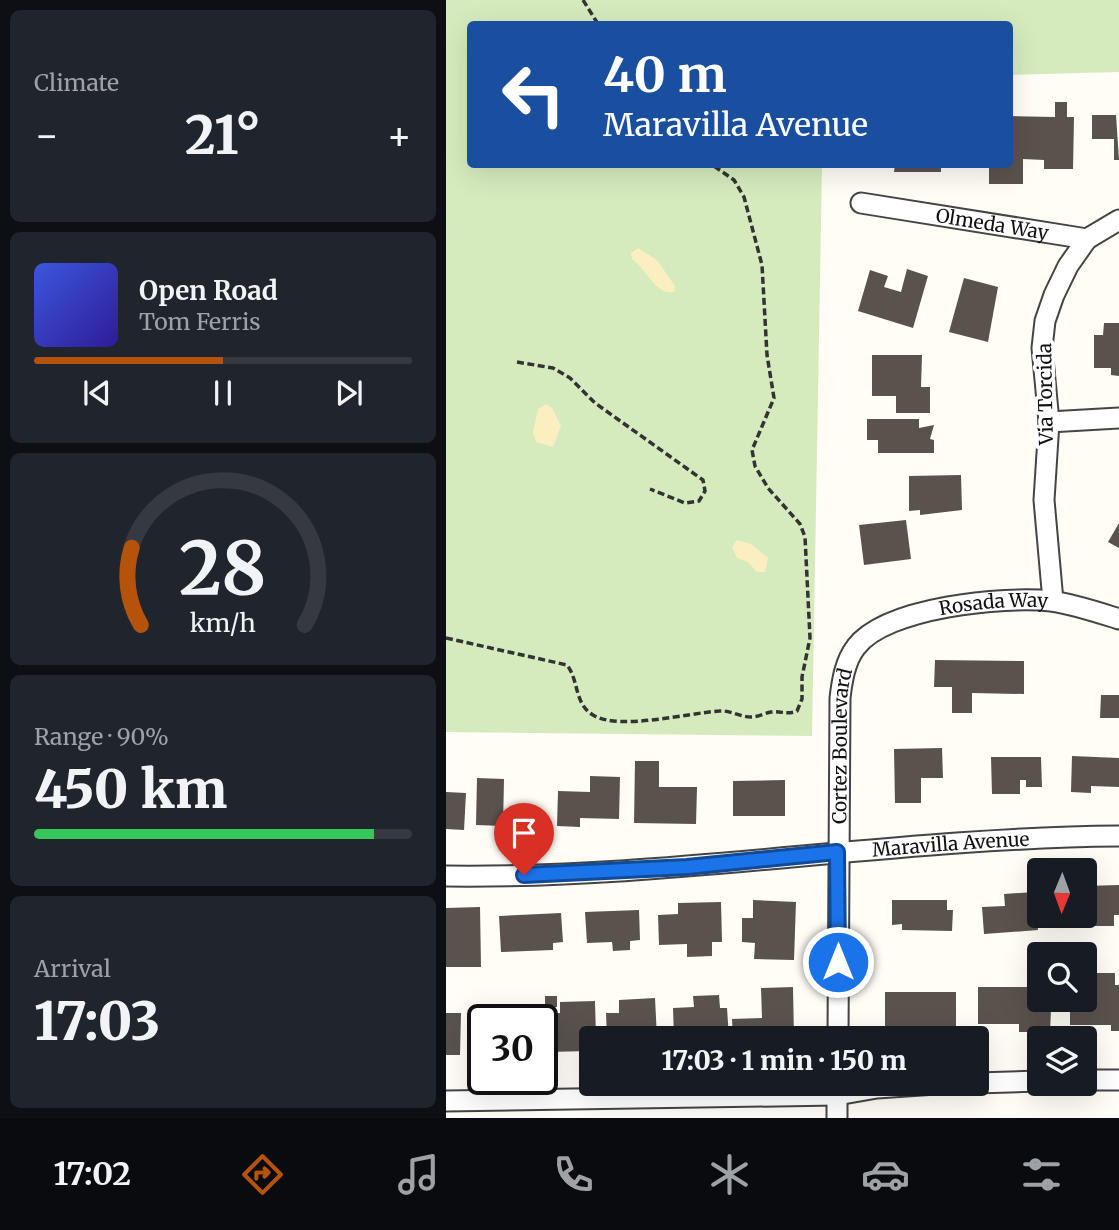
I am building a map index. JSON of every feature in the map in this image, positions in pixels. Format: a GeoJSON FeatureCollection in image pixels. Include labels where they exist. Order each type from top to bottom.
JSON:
{"type":"FeatureCollection","features":[{"type":"Feature","properties":{"kind":"street","name":"Olmeda Way"},"geometry":{"type":"LineString","coordinates":[[861,203],[1087,239]]}},
{"type":"Feature","properties":{"kind":"street"},"geometry":{"type":"LineString","coordinates":[[1087,239],[1119,220]]}},
{"type":"Feature","properties":{"kind":"street","name":"Via Torcida"},"geometry":{"type":"LineString","coordinates":[[1053,601],[1044,500],[1049,422],[1042,348],[1045,321],[1068,266],[1087,239]]}},
{"type":"Feature","properties":{"kind":"street"},"geometry":{"type":"LineString","coordinates":[[1049,422],[1119,418]]}},
{"type":"Feature","properties":{"kind":"street","name":"Rosada Way"},"geometry":{"type":"LineString","coordinates":[[872,632],[904,617],[932,610],[1001,601],[1053,601],[1119,619]]}},
{"type":"Feature","properties":{"kind":"street","name":"Cortez Boulevard"},"geometry":{"type":"LineString","coordinates":[[838,1026],[837,852],[842,677],[856,647],[872,632]]}},
{"type":"Feature","properties":{"kind":"street","name":"Maravilla Avenue"},"geometry":{"type":"LineString","coordinates":[[446,876],[619,872],[1019,837],[1119,836]]}},
{"type":"Feature","properties":{"kind":"street"},"geometry":{"type":"LineString","coordinates":[[1097,1080],[1119,1080]]}},
{"type":"Feature","properties":{"kind":"street"},"geometry":{"type":"LineString","coordinates":[[989,1083],[1027,1081]]}},
{"type":"Feature","properties":{"kind":"street"},"geometry":{"type":"LineString","coordinates":[[446,1101],[609,1096]]}},
{"type":"Feature","properties":{"kind":"street"},"geometry":{"type":"LineString","coordinates":[[837,1096],[837,1118]]}},
{"type":"Feature","properties":{"kind":"path"},"geometry":{"type":"LineString","coordinates":[[583,0],[596,21]]}},
{"type":"Feature","properties":{"kind":"path"},"geometry":{"type":"LineString","coordinates":[[446,638],[567,665],[573,673],[579,699],[589,713],[603,721],[662,721],[686,714],[723,710],[751,717],[774,711],[788,715],[797,711],[810,638],[805,537],[800,524],[768,488],[755,466],[752,450],[774,398],[767,355],[762,265],[744,197],[735,180],[717,168]]}},
{"type":"Feature","properties":{"kind":"path"},"geometry":{"type":"LineString","coordinates":[[517,362],[553,368],[570,378],[595,403],[703,480],[705,491],[699,501],[685,503],[650,489]]}},
{"type":"Feature","properties":{"kind":"green space"},"geometry":{"type":"Polygon","coordinates":[[[446,0],[1119,0],[1119,72],[1013,75],[1013,21],[467,21],[467,168],[822,168],[812,736],[446,732],[446,0]]]}},
{"type":"Feature","properties":{"kind":"sand"},"geometry":{"type":"Polygon","coordinates":[[[638,248],[657,260],[675,286],[674,292],[661,290],[632,259],[631,253],[638,248]]]}},
{"type":"Feature","properties":{"kind":"sand"},"geometry":{"type":"Polygon","coordinates":[[[546,404],[552,408],[561,426],[553,447],[536,442],[533,432],[538,409],[546,404]]]}},
{"type":"Feature","properties":{"kind":"sand"},"geometry":{"type":"Polygon","coordinates":[[[737,540],[751,544],[768,558],[765,572],[757,572],[748,562],[737,558],[732,547],[737,540]]]}},
{"type":"Feature","properties":{"kind":"building"},"geometry":{"type":"Polygon","coordinates":[[[1055,102],[1067,102],[1067,117],[1074,117],[1073,169],[1044,169],[1044,160],[1023,159],[1023,184],[989,184],[989,168],[1013,168],[1013,116],[1055,117],[1055,102]]]}},
{"type":"Feature","properties":{"kind":"building"},"geometry":{"type":"Polygon","coordinates":[[[1092,115],[1116,115],[1119,160],[1114,160],[1114,139],[1092,139],[1092,115]]]}},
{"type":"Feature","properties":{"kind":"building"},"geometry":{"type":"Polygon","coordinates":[[[894,168],[941,168],[941,172],[894,172],[894,168]]]}},
{"type":"Feature","properties":{"kind":"building"},"geometry":{"type":"Polygon","coordinates":[[[907,269],[928,276],[913,328],[858,311],[870,270],[888,276],[884,287],[901,292],[907,269]]]}},
{"type":"Feature","properties":{"kind":"building"},"geometry":{"type":"Polygon","coordinates":[[[964,278],[998,287],[988,342],[949,332],[964,278]]]}},
{"type":"Feature","properties":{"kind":"building"},"geometry":{"type":"Polygon","coordinates":[[[1104,323],[1119,323],[1119,376],[1111,375],[1111,368],[1094,368],[1094,335],[1103,335],[1104,323]]]}},
{"type":"Feature","properties":{"kind":"building"},"geometry":{"type":"Polygon","coordinates":[[[872,355],[922,355],[921,387],[930,387],[930,413],[896,413],[896,396],[872,396],[872,355]]]}},
{"type":"Feature","properties":{"kind":"building"},"geometry":{"type":"Polygon","coordinates":[[[867,419],[919,419],[919,428],[934,425],[930,439],[934,440],[934,453],[878,453],[878,440],[867,440],[867,419]]]}},
{"type":"Feature","properties":{"kind":"building"},"geometry":{"type":"Polygon","coordinates":[[[961,475],[962,510],[920,515],[920,510],[909,511],[909,476],[961,475]]]}},
{"type":"Feature","properties":{"kind":"building"},"geometry":{"type":"Polygon","coordinates":[[[906,520],[911,559],[864,565],[859,525],[906,520]]]}},
{"type":"Feature","properties":{"kind":"building"},"geometry":{"type":"Polygon","coordinates":[[[1119,523],[1119,548],[1108,542],[1119,523]]]}},
{"type":"Feature","properties":{"kind":"building"},"geometry":{"type":"Polygon","coordinates":[[[935,660],[1024,661],[1024,694],[972,693],[972,713],[952,713],[952,687],[934,687],[935,660]]]}},
{"type":"Feature","properties":{"kind":"building"},"geometry":{"type":"Polygon","coordinates":[[[1101,695],[1119,695],[1119,718],[1100,718],[1101,695]]]}},
{"type":"Feature","properties":{"kind":"building"},"geometry":{"type":"Polygon","coordinates":[[[942,748],[943,778],[921,778],[921,803],[895,803],[894,749],[942,748]]]}},
{"type":"Feature","properties":{"kind":"building"},"geometry":{"type":"Polygon","coordinates":[[[1072,756],[1119,758],[1119,787],[1091,786],[1091,793],[1071,792],[1072,756]]]}},
{"type":"Feature","properties":{"kind":"building"},"geometry":{"type":"Polygon","coordinates":[[[991,757],[1041,757],[1042,787],[1026,787],[1026,780],[1020,780],[1020,794],[992,794],[991,757]]]}},
{"type":"Feature","properties":{"kind":"building"},"geometry":{"type":"Polygon","coordinates":[[[635,761],[659,761],[659,787],[697,787],[696,824],[634,823],[635,761]]]}},
{"type":"Feature","properties":{"kind":"building"},"geometry":{"type":"Polygon","coordinates":[[[590,776],[620,777],[619,819],[580,818],[580,827],[557,826],[558,791],[590,792],[590,776]]]}},
{"type":"Feature","properties":{"kind":"building"},"geometry":{"type":"Polygon","coordinates":[[[477,778],[504,779],[503,826],[476,825],[477,778]]]}},
{"type":"Feature","properties":{"kind":"building"},"geometry":{"type":"Polygon","coordinates":[[[785,780],[785,816],[733,816],[733,781],[785,780]]]}},
{"type":"Feature","properties":{"kind":"building"},"geometry":{"type":"Polygon","coordinates":[[[446,792],[466,793],[464,830],[446,829],[446,792]]]}},
{"type":"Feature","properties":{"kind":"building"},"geometry":{"type":"Polygon","coordinates":[[[1119,885],[1119,915],[1114,915],[1114,926],[1097,926],[1097,886],[1119,885]]]}},
{"type":"Feature","properties":{"kind":"building"},"geometry":{"type":"Polygon","coordinates":[[[1027,893],[1027,928],[1038,930],[984,934],[982,907],[1005,906],[1004,894],[1027,893]]]}},
{"type":"Feature","properties":{"kind":"building"},"geometry":{"type":"Polygon","coordinates":[[[753,900],[796,902],[794,960],[754,959],[755,943],[742,942],[742,918],[753,918],[753,900]]]}},
{"type":"Feature","properties":{"kind":"building"},"geometry":{"type":"Polygon","coordinates":[[[892,900],[947,900],[947,910],[953,910],[952,931],[902,930],[902,924],[892,925],[892,900]]]}},
{"type":"Feature","properties":{"kind":"building"},"geometry":{"type":"Polygon","coordinates":[[[721,902],[722,942],[712,942],[712,956],[687,957],[687,944],[659,945],[658,915],[678,914],[678,903],[721,902]]]}},
{"type":"Feature","properties":{"kind":"building"},"geometry":{"type":"Polygon","coordinates":[[[480,907],[481,967],[446,967],[446,908],[480,907]]]}},
{"type":"Feature","properties":{"kind":"building"},"geometry":{"type":"Polygon","coordinates":[[[639,910],[640,940],[630,941],[630,950],[613,951],[612,942],[587,943],[585,912],[639,910]]]}},
{"type":"Feature","properties":{"kind":"building"},"geometry":{"type":"Polygon","coordinates":[[[561,913],[563,942],[553,943],[553,950],[501,952],[499,916],[561,913]]]}},
{"type":"Feature","properties":{"kind":"building"},"geometry":{"type":"Polygon","coordinates":[[[1097,973],[1115,973],[1115,985],[1119,985],[1119,1031],[1111,1031],[1111,1025],[1070,1025],[1070,1012],[1097,1012],[1097,973]]]}},
{"type":"Feature","properties":{"kind":"building"},"geometry":{"type":"Polygon","coordinates":[[[793,987],[794,1026],[732,1026],[732,1019],[762,1018],[761,988],[793,987]]]}},
{"type":"Feature","properties":{"kind":"building"},"geometry":{"type":"Polygon","coordinates":[[[978,987],[1027,987],[1027,1012],[1051,1012],[1050,1026],[1027,1026],[1027,1032],[1019,1032],[1019,1024],[978,1024],[978,987]]]}},
{"type":"Feature","properties":{"kind":"building"},"geometry":{"type":"Polygon","coordinates":[[[885,992],[956,992],[956,1026],[885,1026],[885,992]]]}},
{"type":"Feature","properties":{"kind":"building"},"geometry":{"type":"Polygon","coordinates":[[[719,995],[720,1008],[727,1008],[728,1026],[674,1026],[673,1008],[694,1007],[693,996],[719,995]]]}},
{"type":"Feature","properties":{"kind":"building"},"geometry":{"type":"Polygon","coordinates":[[[545,996],[557,996],[557,1004],[545,1004],[545,996]]]}},
{"type":"Feature","properties":{"kind":"building"},"geometry":{"type":"Polygon","coordinates":[[[655,998],[656,1026],[607,1026],[606,1013],[619,1013],[619,1000],[655,998]]]}},
{"type":"Feature","properties":{"kind":"building"},"geometry":{"type":"Polygon","coordinates":[[[595,1001],[596,1026],[579,1026],[579,1051],[558,1052],[560,1002],[595,1001]]]}},
{"type":"Feature","properties":{"kind":"building"},"geometry":{"type":"Polygon","coordinates":[[[446,1013],[461,1013],[460,1055],[446,1055],[446,1013]]]}},
{"type":"Feature","properties":{"kind":"route"},"geometry":{"type":"LineString","coordinates":[[524,875],[687,867],[837,852],[838,962]]}}]}
